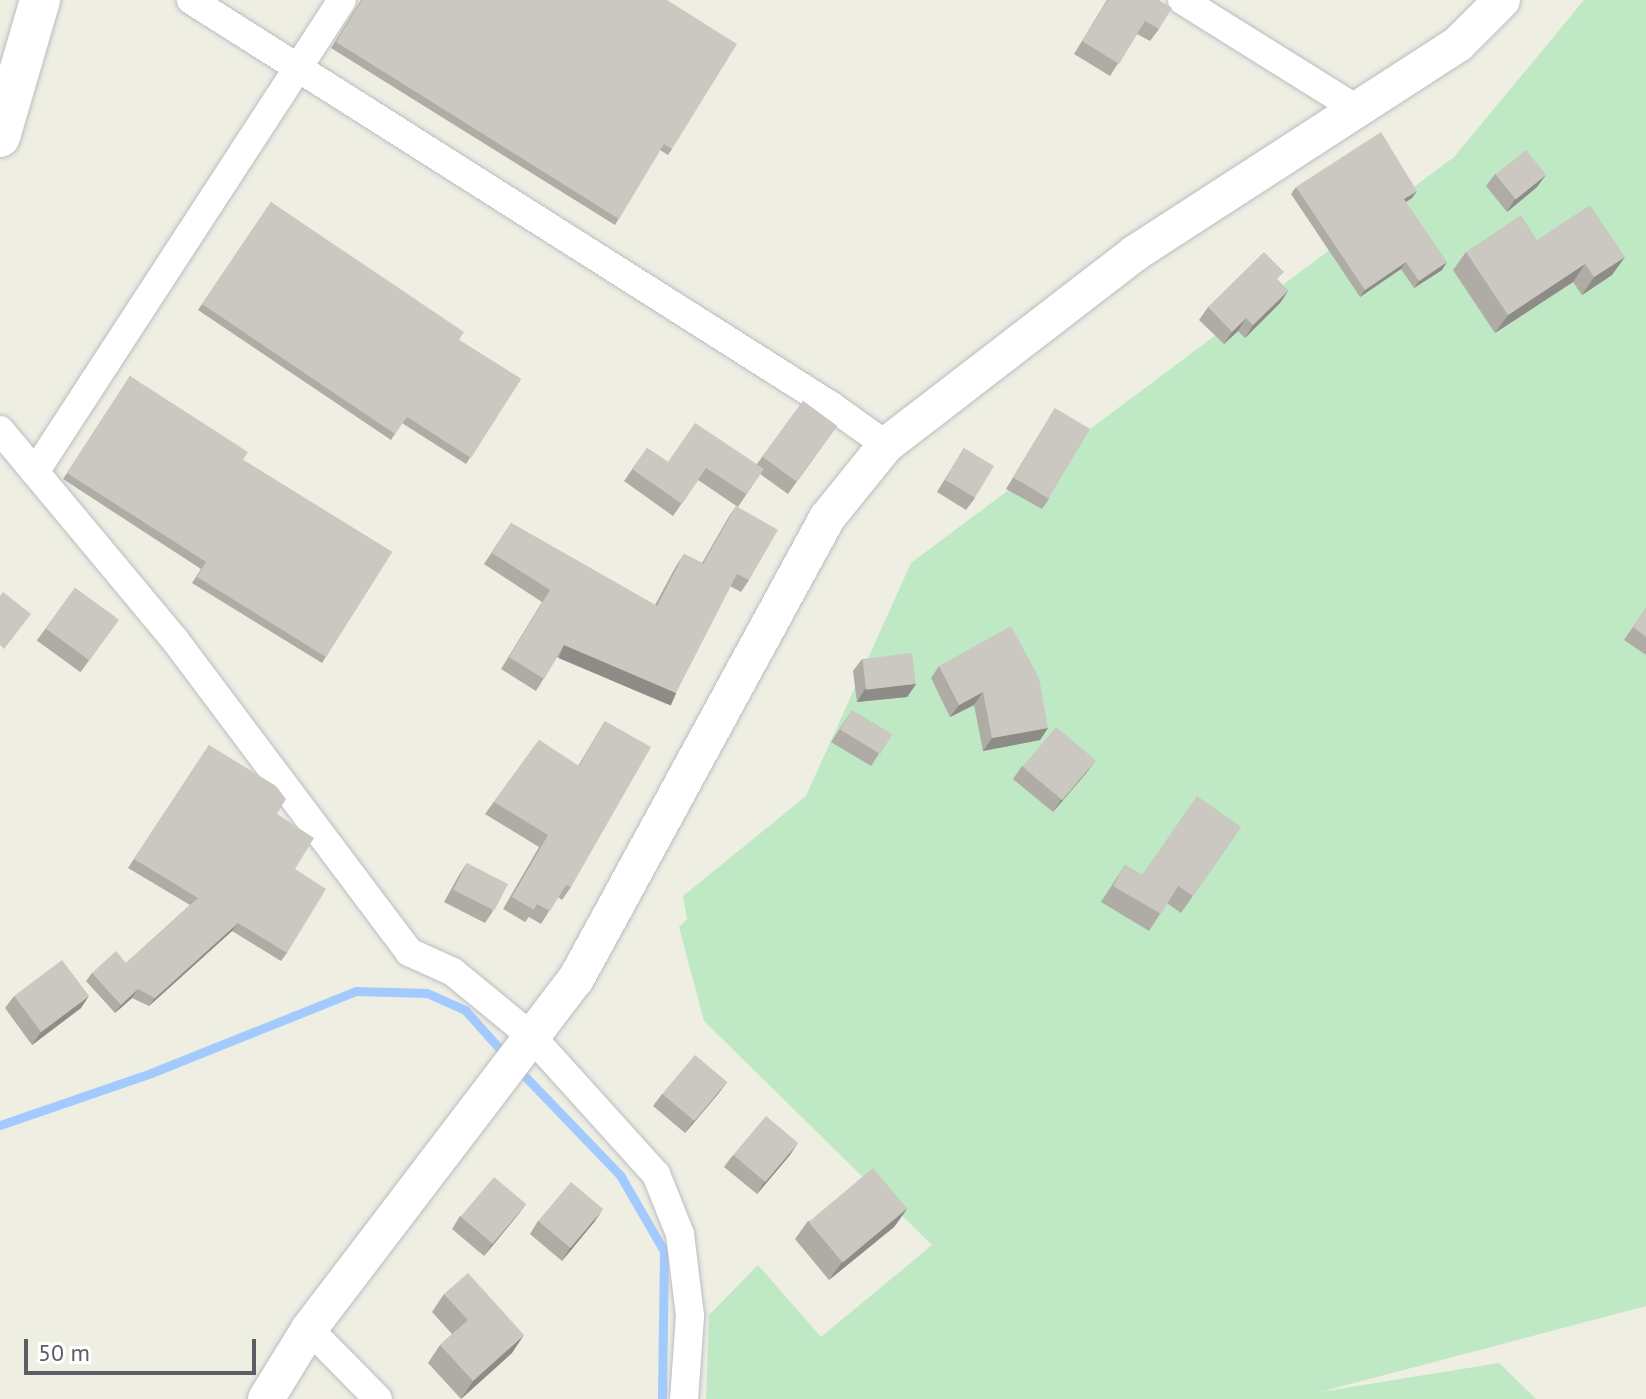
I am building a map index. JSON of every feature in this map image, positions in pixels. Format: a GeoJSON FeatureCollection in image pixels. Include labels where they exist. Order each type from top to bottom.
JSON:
{"type":"FeatureCollection","features":[{"type":"Feature","properties":{"kind":"main road"},"geometry":{"type":"LineString","coordinates":[[0,137],[40,0]]}},
{"type":"Feature","properties":{"kind":"street"},"geometry":{"type":"LineString","coordinates":[[191,0],[886,445]]}},
{"type":"Feature","properties":{"kind":"street"},"geometry":{"type":"LineString","coordinates":[[35,472],[342,0]]}},
{"type":"Feature","properties":{"kind":"street"},"geometry":{"type":"LineString","coordinates":[[1182,0],[1353,107]]}},
{"type":"Feature","properties":{"kind":"street"},"geometry":{"type":"LineString","coordinates":[[266,1399],[309,1329],[576,979],[827,518],[886,445],[1135,253],[1353,107],[1458,44],[1502,0]]}},
{"type":"Feature","properties":{"kind":"street"},"geometry":{"type":"LineString","coordinates":[[0,430],[175,640],[409,952],[453,972],[532,1037],[656,1174],[680,1234],[690,1316],[684,1399]]}},
{"type":"Feature","properties":{"kind":"street"},"geometry":{"type":"LineString","coordinates":[[309,1329],[378,1399]]}},
{"type":"Feature","properties":{"kind":"green space"},"geometry":{"type":"Polygon","coordinates":[[[1584,0],[1646,0],[1646,1306],[1320,1392],[1499,1363],[1536,1399],[706,1399],[709,1315],[758,1265],[821,1337],[932,1245],[704,1021],[679,927],[687,919],[683,896],[806,796],[911,563],[1454,157],[1584,0]]]}},
{"type":"Feature","properties":{"kind":"building"},"geometry":{"type":"Polygon","coordinates":[[[362,0],[667,0],[737,44],[672,149],[664,144],[619,219],[336,42],[362,0]]]}},
{"type":"Feature","properties":{"kind":"building"},"geometry":{"type":"Polygon","coordinates":[[[1108,0],[1159,0],[1172,8],[1159,29],[1145,21],[1119,64],[1082,41],[1108,0]]]}},
{"type":"Feature","properties":{"kind":"building"},"geometry":{"type":"Polygon","coordinates":[[[1381,132],[1417,191],[1404,199],[1447,262],[1419,281],[1406,262],[1365,290],[1296,187],[1381,132]]]}},
{"type":"Feature","properties":{"kind":"building"},"geometry":{"type":"Polygon","coordinates":[[[1526,150],[1546,175],[1516,199],[1496,175],[1526,150]]]}},
{"type":"Feature","properties":{"kind":"building"},"geometry":{"type":"Polygon","coordinates":[[[271,202],[464,332],[459,340],[521,379],[471,458],[407,417],[395,434],[202,304],[271,202]]]}},
{"type":"Feature","properties":{"kind":"building"},"geometry":{"type":"Polygon","coordinates":[[[1590,205],[1625,257],[1594,277],[1585,264],[1508,315],[1466,252],[1521,215],[1537,240],[1590,205]]]}},
{"type":"Feature","properties":{"kind":"building"},"geometry":{"type":"Polygon","coordinates":[[[1264,252],[1284,272],[1277,279],[1288,291],[1253,325],[1246,318],[1232,332],[1208,307],[1264,252]]]}},
{"type":"Feature","properties":{"kind":"building"},"geometry":{"type":"Polygon","coordinates":[[[130,376],[248,452],[243,460],[392,552],[326,657],[197,577],[206,562],[67,473],[130,376]]]}},
{"type":"Feature","properties":{"kind":"building"},"geometry":{"type":"Polygon","coordinates":[[[803,401],[837,426],[796,482],[762,457],[803,401]]]}},
{"type":"Feature","properties":{"kind":"building"},"geometry":{"type":"Polygon","coordinates":[[[1055,408],[1090,429],[1048,499],[1013,477],[1055,408]]]}},
{"type":"Feature","properties":{"kind":"building"},"geometry":{"type":"Polygon","coordinates":[[[695,423],[764,469],[746,494],[706,468],[682,504],[632,469],[647,448],[668,462],[695,423]]]}},
{"type":"Feature","properties":{"kind":"building"},"geometry":{"type":"Polygon","coordinates":[[[964,448],[994,466],[975,498],[945,480],[964,448]]]}},
{"type":"Feature","properties":{"kind":"building"},"geometry":{"type":"Polygon","coordinates":[[[736,506],[778,530],[749,580],[737,574],[676,693],[564,645],[544,679],[509,657],[550,590],[492,553],[511,523],[657,606],[684,554],[703,564],[736,506]]]}},
{"type":"Feature","properties":{"kind":"building"},"geometry":{"type":"Polygon","coordinates":[[[75,588],[119,620],[89,660],[46,628],[75,588]]]}},
{"type":"Feature","properties":{"kind":"building"},"geometry":{"type":"Polygon","coordinates":[[[3,592],[31,614],[4,649],[0,645],[0,596],[3,592]]]}},
{"type":"Feature","properties":{"kind":"building"},"geometry":{"type":"Polygon","coordinates":[[[1646,608],[1646,637],[1633,627],[1646,608]]]}},
{"type":"Feature","properties":{"kind":"building"},"geometry":{"type":"Polygon","coordinates":[[[1011,626],[1039,678],[1048,728],[992,738],[983,692],[959,705],[939,666],[1011,626]]]}},
{"type":"Feature","properties":{"kind":"building"},"geometry":{"type":"Polygon","coordinates":[[[912,653],[916,684],[866,690],[862,659],[912,653]]]}},
{"type":"Feature","properties":{"kind":"building"},"geometry":{"type":"Polygon","coordinates":[[[852,710],[892,734],[880,754],[840,730],[852,710]]]}},
{"type":"Feature","properties":{"kind":"building"},"geometry":{"type":"Polygon","coordinates":[[[605,721],[651,747],[571,887],[566,885],[550,911],[537,904],[534,910],[512,897],[548,835],[494,802],[539,740],[579,766],[605,721]]]}},
{"type":"Feature","properties":{"kind":"building"},"geometry":{"type":"Polygon","coordinates":[[[1056,727],[1096,760],[1062,800],[1023,767],[1056,727]]]}},
{"type":"Feature","properties":{"kind":"building"},"geometry":{"type":"Polygon","coordinates":[[[209,745],[276,786],[286,799],[277,814],[314,838],[295,869],[326,889],[287,953],[238,923],[155,998],[138,989],[121,1005],[92,973],[116,951],[126,963],[198,898],[134,859],[209,745]]]}},
{"type":"Feature","properties":{"kind":"building"},"geometry":{"type":"Polygon","coordinates":[[[1197,796],[1241,827],[1193,896],[1178,886],[1161,914],[1113,886],[1125,865],[1142,875],[1197,796]]]}},
{"type":"Feature","properties":{"kind":"building"},"geometry":{"type":"Polygon","coordinates":[[[467,863],[508,884],[494,911],[453,890],[467,863]]]}},
{"type":"Feature","properties":{"kind":"building"},"geometry":{"type":"Polygon","coordinates":[[[62,960],[89,996],[41,1032],[14,996],[62,960]]]}},
{"type":"Feature","properties":{"kind":"building"},"geometry":{"type":"Polygon","coordinates":[[[695,1055],[727,1082],[694,1121],[662,1094],[695,1055]]]}},
{"type":"Feature","properties":{"kind":"building"},"geometry":{"type":"Polygon","coordinates":[[[766,1116],[798,1143],[765,1182],[733,1155],[766,1116]]]}},
{"type":"Feature","properties":{"kind":"building"},"geometry":{"type":"Polygon","coordinates":[[[873,1168],[907,1209],[843,1263],[809,1222],[873,1168]]]}},
{"type":"Feature","properties":{"kind":"building"},"geometry":{"type":"Polygon","coordinates":[[[494,1177],[526,1204],[493,1244],[461,1217],[494,1177]]]}},
{"type":"Feature","properties":{"kind":"building"},"geometry":{"type":"Polygon","coordinates":[[[571,1182],[603,1209],[570,1248],[538,1221],[571,1182]]]}},
{"type":"Feature","properties":{"kind":"building"},"geometry":{"type":"Polygon","coordinates":[[[468,1273],[524,1335],[473,1381],[440,1345],[468,1320],[444,1294],[468,1273]]]}},
{"type":"Feature","properties":{"kind":"waterway"},"geometry":{"type":"LineString","coordinates":[[0,1125],[151,1073],[356,991],[427,993],[465,1010],[507,1057]]}},
{"type":"Feature","properties":{"kind":"waterway"},"geometry":{"type":"LineString","coordinates":[[517,1068],[620,1175],[664,1251],[662,1399]]}}]}
